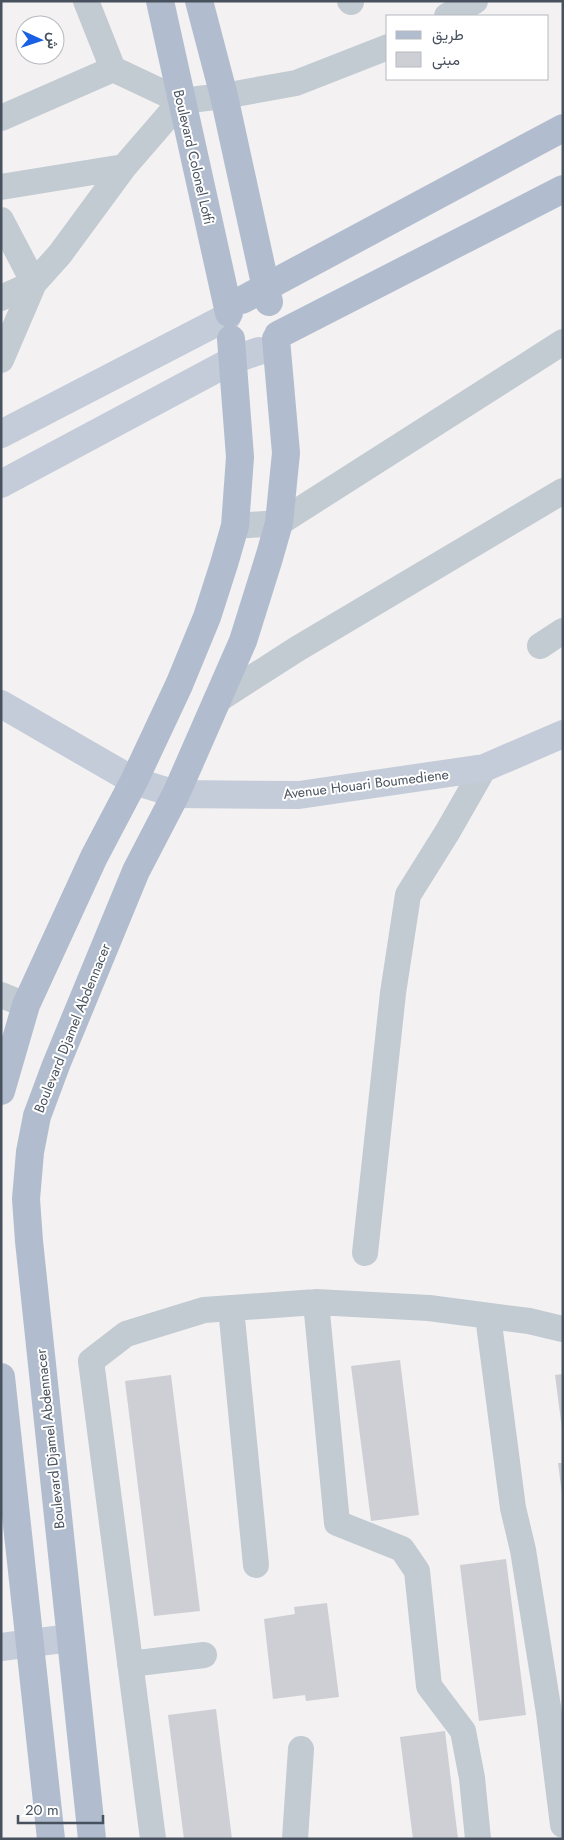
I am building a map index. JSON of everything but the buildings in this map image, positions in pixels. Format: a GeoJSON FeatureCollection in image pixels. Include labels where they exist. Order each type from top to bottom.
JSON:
{"type":"FeatureCollection","features":[{"type":"Feature","properties":{"kind":"main road","name":"Boulevard Colonel Lotfi"},"geometry":{"type":"LineString","coordinates":[[160,1],[181,101],[242,317]]}},
{"type":"Feature","properties":{"kind":"main road"},"geometry":{"type":"LineString","coordinates":[[1,1091],[26,1006],[94,857],[134,781],[179,684],[207,617],[235,526],[240,457],[242,317],[224,96],[199,1]]}},
{"type":"Feature","properties":{"kind":"main road"},"geometry":{"type":"LineString","coordinates":[[563,128],[242,317],[236,346],[251,352],[563,189]]}},
{"type":"Feature","properties":{"kind":"main road","name":"Boulevard Djamel Abdennacer"},"geometry":{"type":"LineString","coordinates":[[92,1839],[29,1241],[26,1198],[30,1152],[37,1116],[60,1055],[136,871],[176,794],[243,641],[279,523],[286,453],[271,342],[281,326],[280,317],[276,308],[242,317]]}},
{"type":"Feature","properties":{"kind":"main road"},"geometry":{"type":"LineString","coordinates":[[1,1377],[51,1839]]}},
{"type":"Feature","properties":{"kind":"street"},"geometry":{"type":"LineString","coordinates":[[86,1],[113,69],[181,101],[224,96],[296,83],[386,48]]}},
{"type":"Feature","properties":{"kind":"street"},"geometry":{"type":"LineString","coordinates":[[449,15],[476,1]]}},
{"type":"Feature","properties":{"kind":"street"},"geometry":{"type":"LineString","coordinates":[[1,118],[113,69]]}},
{"type":"Feature","properties":{"kind":"street"},"geometry":{"type":"LineString","coordinates":[[1,360],[34,283],[60,254],[124,167],[181,101]]}},
{"type":"Feature","properties":{"kind":"street"},"geometry":{"type":"LineString","coordinates":[[1,187],[124,167]]}},
{"type":"Feature","properties":{"kind":"street"},"geometry":{"type":"LineString","coordinates":[[1,220],[34,283]]}},
{"type":"Feature","properties":{"kind":"street"},"geometry":{"type":"LineString","coordinates":[[1,298],[34,283]]}},
{"type":"Feature","properties":{"kind":"street"},"geometry":{"type":"LineString","coordinates":[[1,434],[242,317]]}},
{"type":"Feature","properties":{"kind":"street"},"geometry":{"type":"LineString","coordinates":[[1,484],[242,317]]}},
{"type":"Feature","properties":{"kind":"street"},"geometry":{"type":"LineString","coordinates":[[235,526],[279,523],[563,342]]}},
{"type":"Feature","properties":{"kind":"street"},"geometry":{"type":"LineString","coordinates":[[216,702],[298,649],[563,490]]}},
{"type":"Feature","properties":{"kind":"street"},"geometry":{"type":"LineString","coordinates":[[540,646],[563,631]]}},
{"type":"Feature","properties":{"kind":"street","name":"Avenue Houari Boumediene"},"geometry":{"type":"LineString","coordinates":[[1,704],[134,781],[176,794],[299,795],[484,768],[563,734]]}},
{"type":"Feature","properties":{"kind":"street"},"geometry":{"type":"LineString","coordinates":[[365,1254],[393,993],[408,895],[484,768]]}},
{"type":"Feature","properties":{"kind":"street"},"geometry":{"type":"LineString","coordinates":[[1,994],[26,1006]]}},
{"type":"Feature","properties":{"kind":"street"},"geometry":{"type":"LineString","coordinates":[[316,1302],[337,1523],[402,1549],[416,1571],[429,1686],[464,1731],[472,1778],[478,1839]]}},
{"type":"Feature","properties":{"kind":"street"},"geometry":{"type":"LineString","coordinates":[[154,1839],[91,1361],[126,1334],[204,1310],[316,1302],[429,1308],[528,1321],[563,1328]]}},
{"type":"Feature","properties":{"kind":"street"},"geometry":{"type":"LineString","coordinates":[[231,1308],[256,1565]]}},
{"type":"Feature","properties":{"kind":"street"},"geometry":{"type":"LineString","coordinates":[[488,1316],[513,1508],[523,1550],[549,1712],[563,1825]]}},
{"type":"Feature","properties":{"kind":"street"},"geometry":{"type":"LineString","coordinates":[[1,1647],[70,1638]]}},
{"type":"Feature","properties":{"kind":"street"},"geometry":{"type":"LineString","coordinates":[[130,1664],[204,1655]]}},
{"type":"Feature","properties":{"kind":"street"},"geometry":{"type":"LineString","coordinates":[[295,1839],[301,1749]]}}]}
